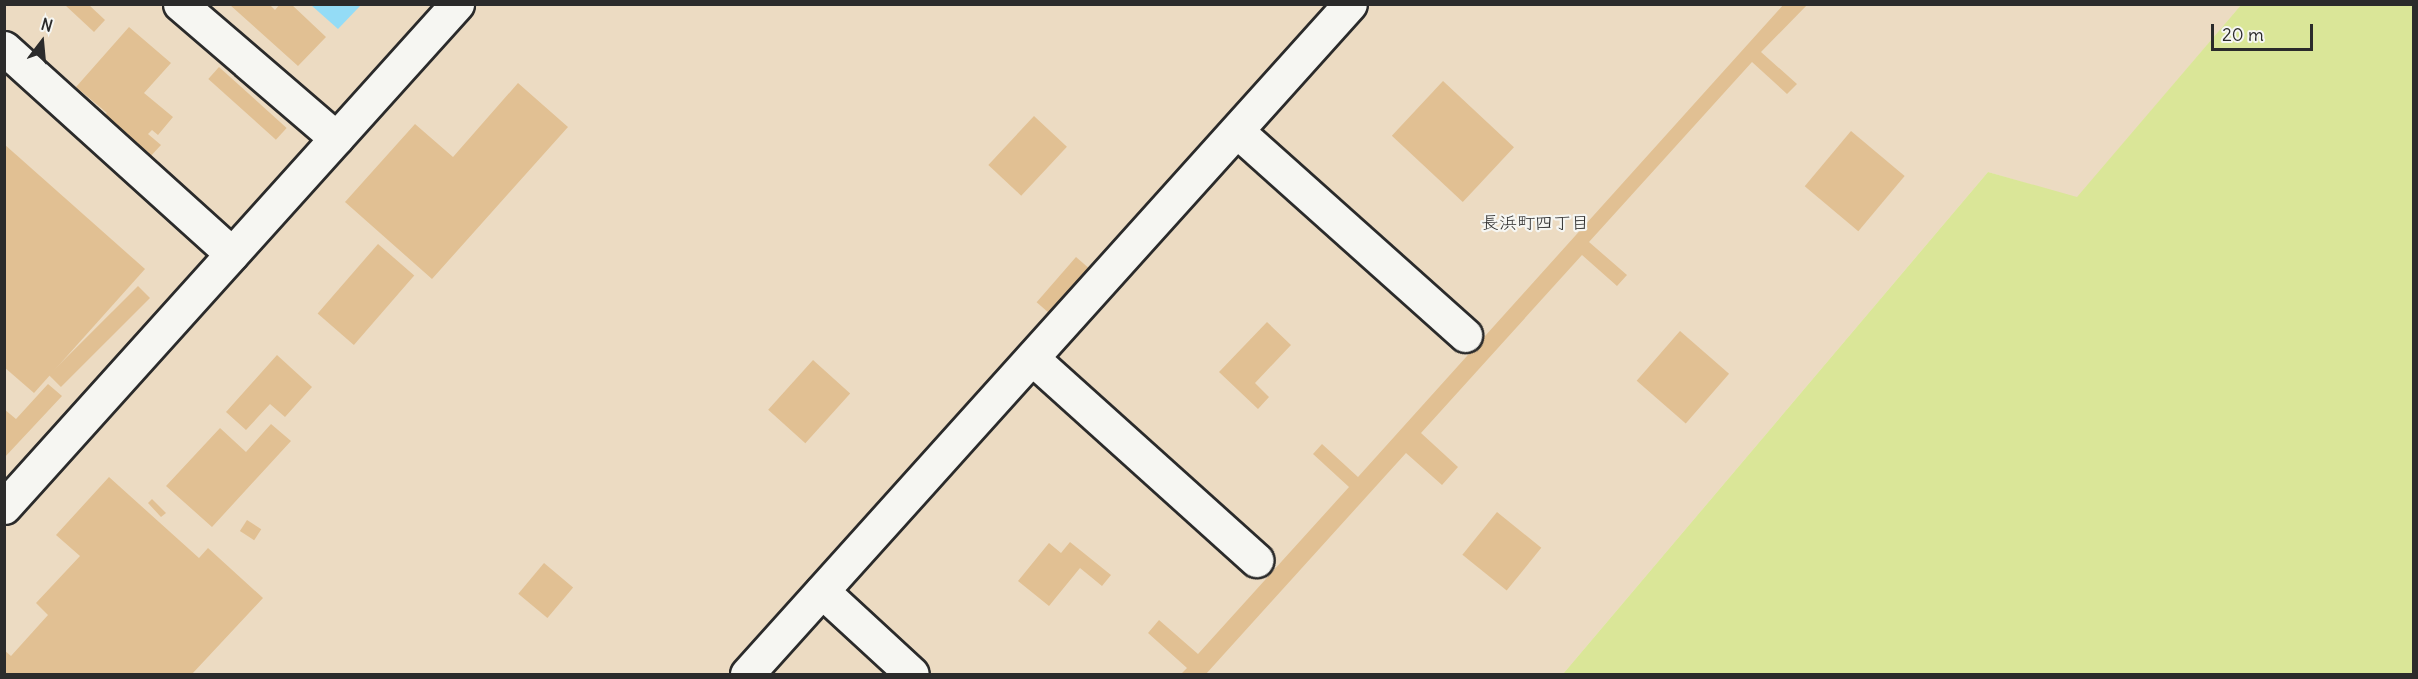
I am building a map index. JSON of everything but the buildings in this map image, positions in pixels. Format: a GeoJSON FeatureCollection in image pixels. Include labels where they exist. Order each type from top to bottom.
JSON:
{"type":"FeatureCollection","features":[{"type":"Feature","properties":{"kind":"lane"},"geometry":{"type":"LineString","coordinates":[[180,4],[336,138]]}},
{"type":"Feature","properties":{"kind":"lane"},"geometry":{"type":"LineString","coordinates":[[4,507],[457,4]]}},
{"type":"Feature","properties":{"kind":"lane"},"geometry":{"type":"LineString","coordinates":[[747,675],[1237,131],[1339,8]]}},
{"type":"Feature","properties":{"kind":"lane"},"geometry":{"type":"LineString","coordinates":[[4,48],[232,254]]}},
{"type":"Feature","properties":{"kind":"lane"},"geometry":{"type":"LineString","coordinates":[[1237,131],[1465,335]]}},
{"type":"Feature","properties":{"kind":"lane"},"geometry":{"type":"LineString","coordinates":[[1032,358],[1256,560]]}},
{"type":"Feature","properties":{"kind":"lane"},"geometry":{"type":"LineString","coordinates":[[822,591],[912,675]]}},
{"type":"Feature","properties":{"kind":"shaded area"},"geometry":{"type":"Polygon","coordinates":[[[4,5],[2241,5],[2077,198],[1988,172],[1563,674],[5,674],[4,5]]]}},
{"type":"Feature","properties":{"kind":"green space"},"geometry":{"type":"Polygon","coordinates":[[[2241,5],[2413,5],[2413,674],[1563,674],[1988,172],[2077,197],[2241,5]]]}},
{"type":"Feature","properties":{"kind":"water"},"geometry":{"type":"Polygon","coordinates":[[[311,5],[361,5],[338,29],[311,5]]]}},
{"type":"Feature","properties":{"kind":"district","name":"長浜町四丁目"},"geometry":{"type":"Point","coordinates":[1535,223]}}]}
